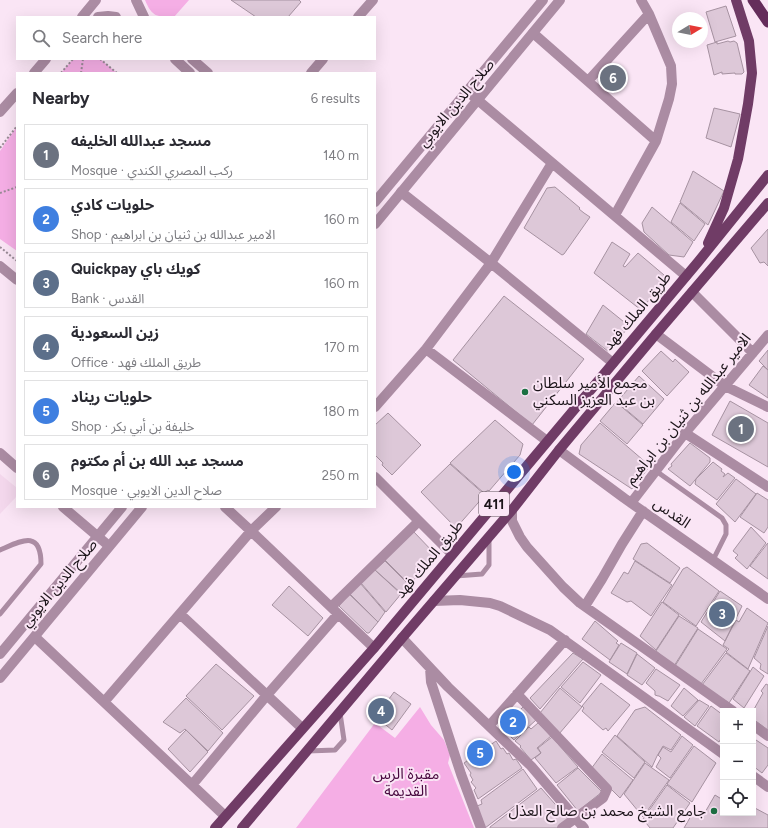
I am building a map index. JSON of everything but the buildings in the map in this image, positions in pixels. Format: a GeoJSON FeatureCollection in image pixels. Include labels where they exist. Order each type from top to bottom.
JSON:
{"type":"FeatureCollection","features":[{"type":"Feature","properties":{"kind":"highway"},"geometry":{"type":"LineString","coordinates":[[754,0],[768,22]]}},
{"type":"Feature","properties":{"kind":"main road"},"geometry":{"type":"LineString","coordinates":[[698,262],[724,208],[738,159],[748,104],[752,73],[748,41],[736,0]]}},
{"type":"Feature","properties":{"kind":"main road","name":"طريق الملك فهد"},"geometry":{"type":"LineString","coordinates":[[215,828],[374,648],[698,262],[768,176]]}},
{"type":"Feature","properties":{"kind":"main road","name":"طريق الملك فهد"},"geometry":{"type":"LineString","coordinates":[[242,828],[512,510],[559,450],[765,207]]}},
{"type":"Feature","properties":{"kind":"main road"},"geometry":{"type":"LineString","coordinates":[[304,727],[318,738]]}},
{"type":"Feature","properties":{"kind":"street"},"geometry":{"type":"LineString","coordinates":[[83,16],[96,0]]}},
{"type":"Feature","properties":{"kind":"street"},"geometry":{"type":"LineString","coordinates":[[136,0],[144,16]]}},
{"type":"Feature","properties":{"kind":"street"},"geometry":{"type":"LineString","coordinates":[[359,16],[373,0]]}},
{"type":"Feature","properties":{"kind":"street","name":"صلاح الدين الايوبي"},"geometry":{"type":"LineString","coordinates":[[376,201],[543,0]]}},
{"type":"Feature","properties":{"kind":"street","name":"صلاح الدين الايوبي"},"geometry":{"type":"LineString","coordinates":[[376,223],[560,0]]}},
{"type":"Feature","properties":{"kind":"street"},"geometry":{"type":"LineString","coordinates":[[615,215],[656,141],[672,84],[671,66],[649,14],[641,0]]}},
{"type":"Feature","properties":{"kind":"street"},"geometry":{"type":"LineString","coordinates":[[588,81],[649,14]]}},
{"type":"Feature","properties":{"kind":"street"},"geometry":{"type":"LineString","coordinates":[[533,33],[656,141]]}},
{"type":"Feature","properties":{"kind":"street"},"geometry":{"type":"LineString","coordinates":[[35,72],[45,60]]}},
{"type":"Feature","properties":{"kind":"street"},"geometry":{"type":"LineString","coordinates":[[176,60],[189,72]]}},
{"type":"Feature","properties":{"kind":"street"},"geometry":{"type":"LineString","coordinates":[[193,60],[207,72]]}},
{"type":"Feature","properties":{"kind":"street"},"geometry":{"type":"LineString","coordinates":[[312,72],[322,60]]}},
{"type":"Feature","properties":{"kind":"street"},"geometry":{"type":"LineString","coordinates":[[467,91],[686,276]]}},
{"type":"Feature","properties":{"kind":"street"},"geometry":{"type":"LineString","coordinates":[[0,112],[16,93]]}},
{"type":"Feature","properties":{"kind":"street"},"geometry":{"type":"LineString","coordinates":[[376,406],[426,349],[491,263],[552,163]]}},
{"type":"Feature","properties":{"kind":"street"},"geometry":{"type":"LineString","coordinates":[[401,192],[491,263],[613,363]]}},
{"type":"Feature","properties":{"kind":"street"},"geometry":{"type":"LineString","coordinates":[[0,266],[16,279]]}},
{"type":"Feature","properties":{"kind":"street"},"geometry":{"type":"LineString","coordinates":[[692,292],[753,353]]}},
{"type":"Feature","properties":{"kind":"street"},"geometry":{"type":"LineString","coordinates":[[656,334],[725,386],[768,407]]}},
{"type":"Feature","properties":{"kind":"street","name":"الامير عبدالله بن ثنيان بن ابراهيم"},"geometry":{"type":"LineString","coordinates":[[631,503],[685,434],[768,335]]}},
{"type":"Feature","properties":{"kind":"street"},"geometry":{"type":"LineString","coordinates":[[426,349],[547,441]]}},
{"type":"Feature","properties":{"kind":"street"},"geometry":{"type":"LineString","coordinates":[[685,434],[768,487]]}},
{"type":"Feature","properties":{"kind":"street","name":"القدس"},"geometry":{"type":"LineString","coordinates":[[559,450],[631,503],[768,599]]}},
{"type":"Feature","properties":{"kind":"street"},"geometry":{"type":"LineString","coordinates":[[0,453],[16,467]]}},
{"type":"Feature","properties":{"kind":"street"},"geometry":{"type":"LineString","coordinates":[[376,478],[452,554]]}},
{"type":"Feature","properties":{"kind":"street"},"geometry":{"type":"LineString","coordinates":[[64,508],[109,546]]}},
{"type":"Feature","properties":{"kind":"street","name":"صلاح الدين الايوبي"},"geometry":{"type":"LineString","coordinates":[[0,654],[121,508]]}},
{"type":"Feature","properties":{"kind":"street","name":"صلاح الدين الايوبي"},"geometry":{"type":"LineString","coordinates":[[0,678],[141,508]]}},
{"type":"Feature","properties":{"kind":"street"},"geometry":{"type":"LineString","coordinates":[[226,508],[374,648]]}},
{"type":"Feature","properties":{"kind":"street"},"geometry":{"type":"LineString","coordinates":[[104,702],[252,531],[275,508]]}},
{"type":"Feature","properties":{"kind":"street"},"geometry":{"type":"LineString","coordinates":[[512,510],[512,521],[520,537],[527,547],[563,587],[585,606],[729,708]]}},
{"type":"Feature","properties":{"kind":"street"},"geometry":{"type":"LineString","coordinates":[[585,606],[643,511]]}},
{"type":"Feature","properties":{"kind":"street"},"geometry":{"type":"LineString","coordinates":[[192,785],[267,695],[334,610],[419,521]]}},
{"type":"Feature","properties":{"kind":"street"},"geometry":{"type":"LineString","coordinates":[[434,601],[460,600],[490,603],[500,606],[550,630],[720,752]]}},
{"type":"Feature","properties":{"kind":"street"},"geometry":{"type":"LineString","coordinates":[[180,614],[267,695],[304,727]]}},
{"type":"Feature","properties":{"kind":"street"},"geometry":{"type":"LineString","coordinates":[[35,637],[225,816]]}},
{"type":"Feature","properties":{"kind":"street"},"geometry":{"type":"LineString","coordinates":[[402,638],[448,687],[531,766],[584,828]]}},
{"type":"Feature","properties":{"kind":"street"},"geometry":{"type":"LineString","coordinates":[[489,726],[565,640]]}},
{"type":"Feature","properties":{"kind":"street"},"geometry":{"type":"LineString","coordinates":[[430,668],[431,682],[461,774],[481,828]]}},
{"type":"Feature","properties":{"kind":"street"},"geometry":{"type":"LineString","coordinates":[[517,694],[607,789],[603,798],[562,828]]}},
{"type":"Feature","properties":{"kind":"street"},"geometry":{"type":"LineString","coordinates":[[756,727],[768,736]]}},
{"type":"Feature","properties":{"kind":"street"},"geometry":{"type":"LineString","coordinates":[[756,778],[768,787]]}},
{"type":"Feature","properties":{"kind":"lane"},"geometry":{"type":"LineString","coordinates":[[656,471],[722,518],[726,525],[726,534],[713,560]]}},
{"type":"Feature","properties":{"kind":"lane"},"geometry":{"type":"LineString","coordinates":[[455,576],[482,574],[489,565],[489,536]]}},
{"type":"Feature","properties":{"kind":"lane"},"geometry":{"type":"LineString","coordinates":[[0,550],[22,540],[30,540],[37,545],[41,554],[41,564],[0,614]]}},
{"type":"Feature","properties":{"kind":"lane"},"geometry":{"type":"LineString","coordinates":[[307,751],[335,750],[344,740],[340,711]]}},
{"type":"Feature","properties":{"kind":"path"},"geometry":{"type":"LineString","coordinates":[[62,72],[72,60]]}},
{"type":"Feature","properties":{"kind":"path"},"geometry":{"type":"LineString","coordinates":[[81,72],[83,60]]}},
{"type":"Feature","properties":{"kind":"path"},"geometry":{"type":"LineString","coordinates":[[101,60],[116,72]]}},
{"type":"Feature","properties":{"kind":"path"},"geometry":{"type":"LineString","coordinates":[[0,148],[16,127]]}},
{"type":"Feature","properties":{"kind":"path"},"geometry":{"type":"LineString","coordinates":[[0,193],[16,187]]}},
{"type":"Feature","properties":{"kind":"path"},"geometry":{"type":"LineString","coordinates":[[0,247],[14,259]]}},
{"type":"Feature","properties":{"kind":"shaded area"},"geometry":{"type":"Polygon","coordinates":[[[0,474],[16,487],[16,497],[0,514],[0,474]]]}},
{"type":"Feature","properties":{"kind":"green space"},"geometry":{"type":"Polygon","coordinates":[[[145,0],[189,0],[175,16],[156,15],[145,0]]]}},
{"type":"Feature","properties":{"kind":"green space"},"geometry":{"type":"Polygon","coordinates":[[[72,60],[101,60],[116,72],[62,72],[72,60]]]}},
{"type":"Feature","properties":{"kind":"green space"},"geometry":{"type":"Polygon","coordinates":[[[16,127],[16,250],[0,239],[0,151],[16,127]]]}},
{"type":"Feature","properties":{"kind":"green space","name":"مقبرة الرس القديمة"},"geometry":{"type":"Polygon","coordinates":[[[420,707],[431,725],[444,740],[450,755],[448,763],[474,828],[296,828],[375,723],[395,738],[420,707]]]}},
{"type":"Feature","properties":{"kind":"place","name":"مسجد عبد الله بن أم مكتوم"},"geometry":{"type":"Point","coordinates":[613,78]}},
{"type":"Feature","properties":{"kind":"place","name":"مجمع الأمير سلطان بن عبد العزيز السكني"},"geometry":{"type":"Point","coordinates":[525,392]}},
{"type":"Feature","properties":{"kind":"place","name":"مسجد عبدالله الخليفه"},"geometry":{"type":"Point","coordinates":[741,429]}},
{"type":"Feature","properties":{"kind":"place","name":"Quickpay كويك باي"},"geometry":{"type":"Point","coordinates":[722,614]}},
{"type":"Feature","properties":{"kind":"place","name":"زين السعودية"},"geometry":{"type":"Point","coordinates":[381,711]}},
{"type":"Feature","properties":{"kind":"place","name":"حلويات كادي"},"geometry":{"type":"Point","coordinates":[513,722]}},
{"type":"Feature","properties":{"kind":"place","name":"حلويات ريناد"},"geometry":{"type":"Point","coordinates":[480,753]}},
{"type":"Feature","properties":{"kind":"place","name":"جامع الشيخ محمد بن صالح العذل"},"geometry":{"type":"Point","coordinates":[714,811]}}]}
